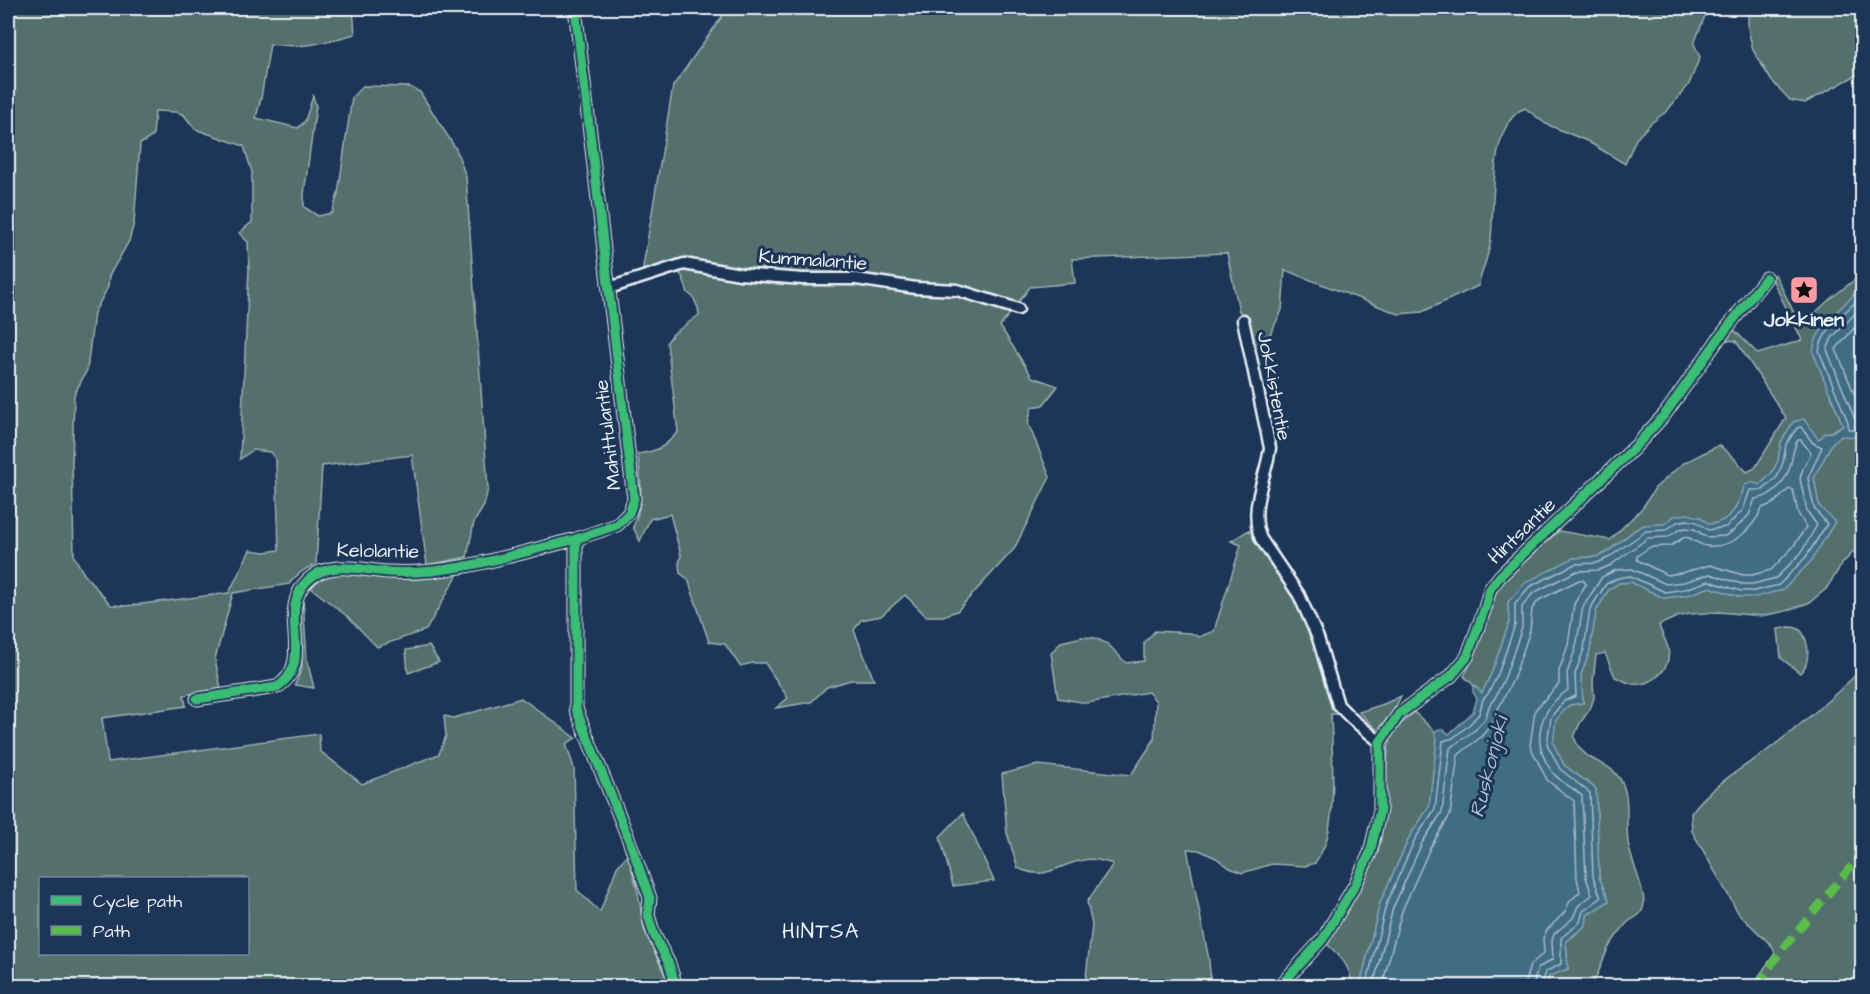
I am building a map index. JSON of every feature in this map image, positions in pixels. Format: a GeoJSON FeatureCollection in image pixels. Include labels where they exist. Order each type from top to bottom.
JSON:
{"type":"FeatureCollection","features":[{"type":"Feature","properties":{"kind":"street","name":"Mahittulantie"},"geometry":{"type":"LineString","coordinates":[[575,8],[633,499],[629,513],[617,525],[576,539]]}},
{"type":"Feature","properties":{"kind":"street","name":"Kummalantie"},"geometry":{"type":"LineString","coordinates":[[609,288],[684,264],[741,274],[803,279],[856,279],[916,288],[957,290],[1018,309]]}},
{"type":"Feature","properties":{"kind":"street","name":"Hintsantie"},"geometry":{"type":"LineString","coordinates":[[1380,742],[1399,714],[1451,676],[1467,657],[1490,589],[1500,576],[1626,455],[1665,414],[1766,278]]}},
{"type":"Feature","properties":{"kind":"street","name":"Jokkistentie"},"geometry":{"type":"LineString","coordinates":[[1243,320],[1270,448],[1268,465],[1258,499],[1257,529],[1299,595],[1318,638],[1338,705],[1380,742]]}},
{"type":"Feature","properties":{"kind":"street"},"geometry":{"type":"LineString","coordinates":[[576,539],[576,709],[650,898],[648,915],[654,935],[669,964],[676,987]]}},
{"type":"Feature","properties":{"kind":"street","name":"Kelolantie"},"geometry":{"type":"LineString","coordinates":[[197,699],[277,687],[287,681],[296,661],[294,612],[297,592],[309,578],[325,569],[344,568],[390,572],[440,570],[471,565],[576,539]]}},
{"type":"Feature","properties":{"kind":"street"},"geometry":{"type":"LineString","coordinates":[[1280,987],[1323,939],[1355,885],[1370,852],[1380,810],[1380,742]]}},
{"type":"Feature","properties":{"kind":"green space"},"geometry":{"type":"Polygon","coordinates":[[[8,8],[353,8],[355,34],[303,45],[270,44],[256,118],[298,128],[305,121],[313,96],[316,106],[304,207],[318,216],[332,213],[338,194],[352,97],[363,86],[410,87],[420,92],[456,149],[466,177],[488,489],[484,506],[474,522],[467,557],[427,565],[412,455],[322,466],[316,564],[301,572],[289,584],[233,593],[215,659],[221,689],[184,695],[186,706],[102,718],[108,762],[319,734],[320,751],[362,784],[439,754],[446,736],[444,716],[454,718],[521,698],[576,738],[566,744],[574,768],[577,890],[600,912],[617,867],[628,854],[638,892],[644,929],[670,986],[8,986],[8,8]],[[155,111],[153,136],[140,144],[134,223],[129,241],[109,276],[108,287],[94,313],[87,370],[74,395],[72,464],[74,556],[84,574],[111,605],[126,606],[229,593],[250,550],[265,552],[279,550],[276,460],[270,452],[253,450],[240,459],[249,269],[248,242],[239,233],[252,222],[252,172],[244,146],[195,129],[184,115],[176,112],[155,111]]]}},
{"type":"Feature","properties":{"kind":"green space"},"geometry":{"type":"Polygon","coordinates":[[[728,8],[1708,8],[1694,44],[1700,57],[1689,84],[1667,111],[1651,123],[1636,139],[1625,164],[1587,141],[1546,124],[1525,108],[1513,116],[1499,146],[1490,243],[1478,286],[1422,312],[1399,314],[1285,270],[1282,310],[1265,345],[1253,348],[1246,318],[1239,311],[1227,253],[1072,259],[1075,283],[1030,287],[1000,326],[1032,377],[1058,386],[1043,405],[1032,407],[1028,423],[1050,477],[1014,549],[957,611],[943,616],[926,616],[905,595],[881,616],[861,620],[854,630],[874,680],[851,680],[827,687],[811,702],[776,708],[788,698],[765,663],[740,666],[725,644],[709,642],[688,579],[680,573],[681,555],[670,514],[650,519],[640,541],[633,527],[640,500],[638,454],[661,448],[678,432],[667,342],[673,334],[699,315],[693,297],[688,293],[682,276],[678,272],[684,265],[642,273],[673,86],[728,8]]]}},
{"type":"Feature","properties":{"kind":"green space"},"geometry":{"type":"Polygon","coordinates":[[[1748,8],[1862,8],[1862,72],[1805,103],[1790,100],[1771,80],[1753,50],[1748,29],[1748,8]]]}},
{"type":"Feature","properties":{"kind":"green space"},"geometry":{"type":"Polygon","coordinates":[[[1775,274],[1798,321],[1805,322],[1862,274],[1862,287],[1825,325],[1815,342],[1813,352],[1843,425],[1817,440],[1804,419],[1781,442],[1778,461],[1771,474],[1760,485],[1745,485],[1737,505],[1723,520],[1709,524],[1700,517],[1674,516],[1665,524],[1644,525],[1606,553],[1596,557],[1573,558],[1508,602],[1509,623],[1482,693],[1464,676],[1474,657],[1497,589],[1512,569],[1559,531],[1610,540],[1643,507],[1655,488],[1682,464],[1719,445],[1747,472],[1755,468],[1786,418],[1736,341],[1725,340],[1732,328],[1758,354],[1802,340],[1772,279],[1775,274]]]}},
{"type":"Feature","properties":{"kind":"green space"},"geometry":{"type":"Polygon","coordinates":[[[1841,436],[1862,437],[1861,536],[1855,550],[1842,564],[1826,589],[1810,602],[1790,610],[1762,616],[1719,612],[1690,614],[1659,625],[1668,648],[1667,663],[1660,675],[1647,682],[1633,684],[1615,677],[1605,653],[1596,655],[1594,698],[1574,737],[1584,753],[1615,773],[1623,786],[1627,801],[1628,842],[1644,902],[1639,915],[1627,923],[1610,945],[1591,986],[1546,986],[1549,976],[1568,969],[1566,942],[1586,925],[1587,915],[1609,901],[1599,877],[1596,789],[1564,765],[1553,743],[1555,720],[1569,705],[1583,703],[1581,675],[1590,650],[1596,611],[1609,589],[1619,583],[1631,582],[1664,598],[1687,595],[1710,587],[1740,597],[1819,506],[1814,478],[1832,443],[1841,436]]]}},
{"type":"Feature","properties":{"kind":"green space"},"geometry":{"type":"Polygon","coordinates":[[[1249,530],[1302,612],[1338,714],[1331,714],[1332,800],[1331,818],[1324,847],[1315,863],[1305,866],[1272,864],[1242,873],[1199,850],[1187,849],[1209,960],[1211,986],[1085,986],[1092,925],[1087,902],[1113,864],[1088,859],[1045,873],[1028,872],[1018,868],[1007,833],[1002,774],[1038,765],[1131,775],[1154,740],[1156,701],[1148,692],[1087,703],[1058,698],[1051,653],[1061,642],[1082,637],[1095,638],[1108,644],[1126,663],[1144,661],[1144,643],[1155,631],[1190,633],[1199,637],[1214,631],[1241,545],[1231,541],[1249,530]]]}},
{"type":"Feature","properties":{"kind":"green space"},"geometry":{"type":"Polygon","coordinates":[[[333,572],[396,577],[458,574],[426,630],[377,647],[348,617],[311,588],[321,577],[333,572]]]}},
{"type":"Feature","properties":{"kind":"green space"},"geometry":{"type":"Polygon","coordinates":[[[303,600],[307,660],[314,688],[295,685],[302,668],[300,619],[303,600]]]}},
{"type":"Feature","properties":{"kind":"green space"},"geometry":{"type":"Polygon","coordinates":[[[1789,627],[1801,631],[1805,637],[1808,654],[1806,665],[1800,673],[1781,658],[1778,629],[1789,627]]]}},
{"type":"Feature","properties":{"kind":"green space"},"geometry":{"type":"Polygon","coordinates":[[[429,646],[439,662],[408,673],[406,650],[429,646]]]}},
{"type":"Feature","properties":{"kind":"green space"},"geometry":{"type":"Polygon","coordinates":[[[1862,671],[1862,986],[1752,986],[1775,953],[1772,946],[1739,914],[1692,831],[1691,813],[1716,787],[1790,733],[1862,671]]]}},
{"type":"Feature","properties":{"kind":"green space"},"geometry":{"type":"Polygon","coordinates":[[[1401,696],[1393,712],[1377,730],[1359,712],[1384,704],[1401,696]]]}},
{"type":"Feature","properties":{"kind":"green space"},"geometry":{"type":"Polygon","coordinates":[[[1414,712],[1434,731],[1437,739],[1429,807],[1410,836],[1380,903],[1360,986],[1352,986],[1350,973],[1344,962],[1326,943],[1378,852],[1382,831],[1388,749],[1394,731],[1414,712]]]}},
{"type":"Feature","properties":{"kind":"green space"},"geometry":{"type":"Polygon","coordinates":[[[963,813],[994,881],[953,886],[940,837],[963,813]]]}},
{"type":"Feature","properties":{"kind":"water","name":"Ruskonjoki"},"geometry":{"type":"Polygon","coordinates":[[[1862,287],[1862,437],[1841,436],[1832,443],[1814,478],[1819,506],[1835,522],[1811,561],[1783,590],[1755,597],[1740,597],[1710,587],[1687,595],[1664,598],[1631,582],[1619,583],[1609,589],[1596,611],[1590,650],[1581,675],[1583,703],[1569,705],[1556,720],[1553,743],[1564,765],[1596,789],[1599,877],[1609,901],[1587,915],[1586,925],[1566,941],[1568,969],[1549,976],[1546,986],[1360,986],[1380,903],[1410,836],[1429,807],[1437,739],[1434,731],[1442,729],[1449,734],[1473,712],[1477,699],[1473,692],[1473,685],[1482,693],[1492,672],[1509,623],[1508,602],[1525,583],[1573,558],[1596,557],[1606,553],[1644,525],[1664,524],[1674,516],[1687,514],[1700,517],[1709,524],[1723,520],[1737,505],[1745,485],[1752,482],[1760,485],[1771,474],[1778,461],[1781,442],[1793,422],[1804,419],[1818,439],[1824,433],[1832,432],[1843,425],[1813,352],[1819,333],[1825,325],[1862,287]]]}},
{"type":"Feature","properties":{"kind":"marked path"},"geometry":{"type":"LineString","coordinates":[[1757,986],[1781,951],[1862,856]]}},
{"type":"Feature","properties":{"kind":"cycle path"},"geometry":{"type":"LineString","coordinates":[[575,8],[634,499],[629,513],[617,525],[576,539],[576,709],[650,898],[648,915],[676,986]]}},
{"type":"Feature","properties":{"kind":"cycle path"},"geometry":{"type":"LineString","coordinates":[[1280,986],[1323,939],[1355,885],[1370,853],[1380,810],[1380,742],[1399,714],[1451,676],[1467,657],[1490,589],[1500,576],[1635,447],[1665,414],[1766,278]]}},
{"type":"Feature","properties":{"kind":"cycle path"},"geometry":{"type":"LineString","coordinates":[[197,699],[277,687],[288,676],[294,664],[296,650],[295,606],[299,592],[316,574],[335,568],[387,572],[435,571],[483,563],[576,539]]}},
{"type":"Feature","properties":{"kind":"place","name":"Jokkinen"},"geometry":{"type":"Point","coordinates":[1804,290]}},
{"type":"Feature","properties":{"kind":"district","name":"HINTSA"},"geometry":{"type":"Point","coordinates":[821,931]}}]}
